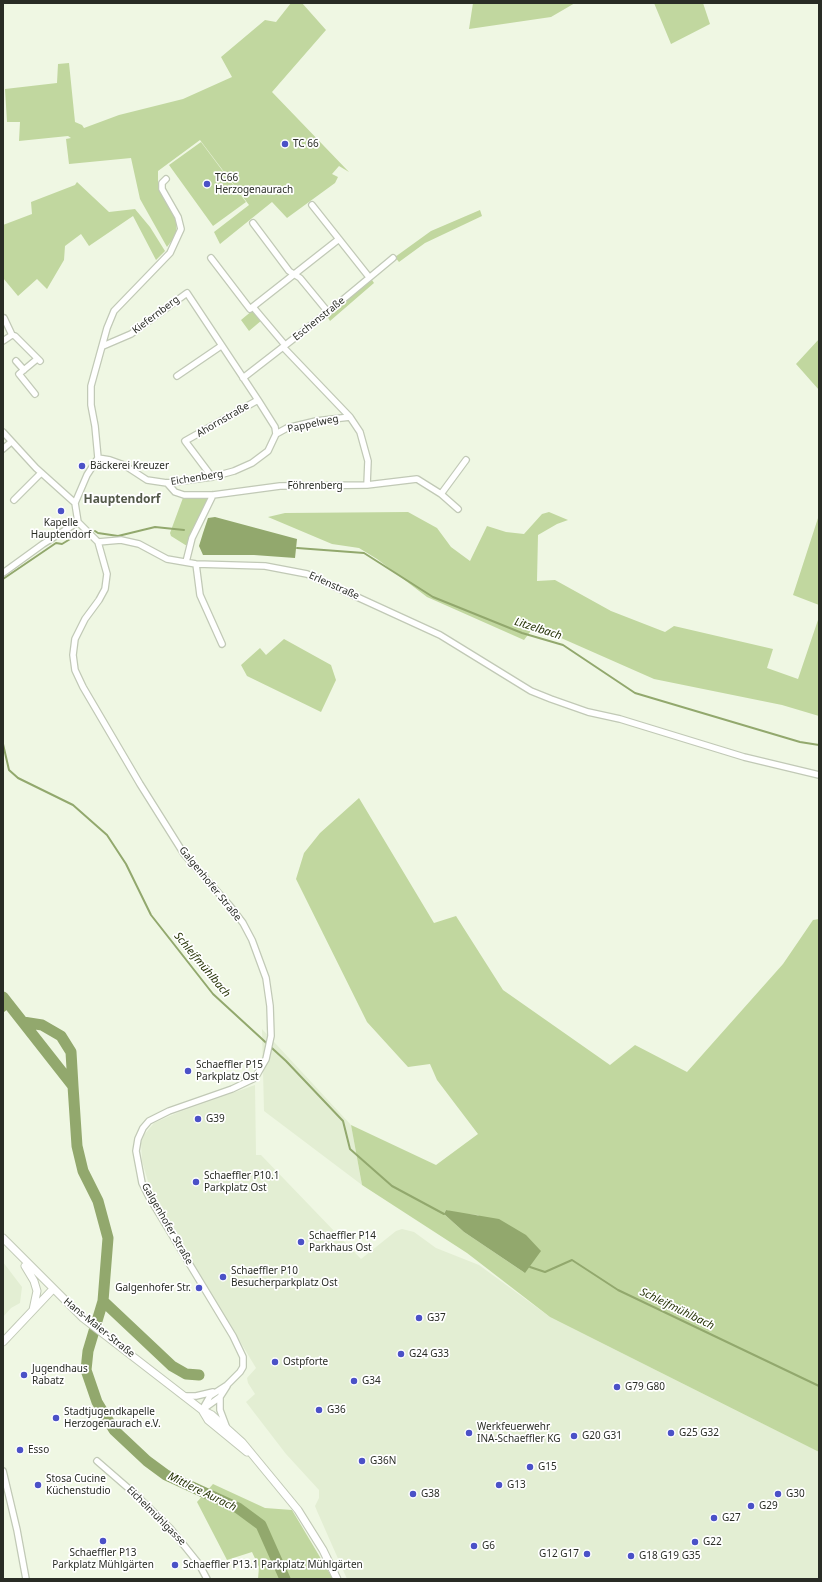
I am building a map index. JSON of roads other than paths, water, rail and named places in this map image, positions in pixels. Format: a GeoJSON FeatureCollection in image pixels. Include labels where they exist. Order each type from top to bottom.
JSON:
{"type":"FeatureCollection","features":[{"type":"Feature","properties":{"kind":"street"},"geometry":{"type":"LineString","coordinates":[[98,542],[78,522],[75,503],[87,475],[98,458],[95,426],[91,405],[91,386],[107,328],[114,312],[170,253],[181,229],[178,217],[162,189],[162,183],[166,179]]}},
{"type":"Feature","properties":{"kind":"street"},"geometry":{"type":"LineString","coordinates":[[312,206],[369,277]]}},
{"type":"Feature","properties":{"kind":"street"},"geometry":{"type":"LineString","coordinates":[[254,224],[289,271],[300,278],[328,312]]}},
{"type":"Feature","properties":{"kind":"street"},"geometry":{"type":"LineString","coordinates":[[211,258],[250,309],[338,239]]}},
{"type":"Feature","properties":{"kind":"street","name":"Eschenstraße"},"geometry":{"type":"LineString","coordinates":[[243,378],[328,312],[393,258]]}},
{"type":"Feature","properties":{"kind":"street","name":"Kiefernberg"},"geometry":{"type":"LineString","coordinates":[[103,346],[131,334],[186,292],[221,346]]}},
{"type":"Feature","properties":{"kind":"street"},"geometry":{"type":"LineString","coordinates":[[253,307],[284,346],[350,417]]}},
{"type":"Feature","properties":{"kind":"street"},"geometry":{"type":"LineString","coordinates":[[4,318],[12,336],[15,336],[39,360],[19,374],[35,394]]}},
{"type":"Feature","properties":{"kind":"street"},"geometry":{"type":"LineString","coordinates":[[3,341],[12,336]]}},
{"type":"Feature","properties":{"kind":"street"},"geometry":{"type":"LineString","coordinates":[[177,376],[221,346],[275,427],[276,434]]}},
{"type":"Feature","properties":{"kind":"street"},"geometry":{"type":"LineString","coordinates":[[16,361],[24,370]]}},
{"type":"Feature","properties":{"kind":"street","name":"Ahornstraße"},"geometry":{"type":"LineString","coordinates":[[212,477],[185,441],[258,400]]}},
{"type":"Feature","properties":{"kind":"street","name":"Pappelweg"},"geometry":{"type":"LineString","coordinates":[[276,434],[286,428],[316,421],[350,417],[360,432],[368,461],[367,486]]}},
{"type":"Feature","properties":{"kind":"street"},"geometry":{"type":"LineString","coordinates":[[3,432],[41,473],[75,503]]}},
{"type":"Feature","properties":{"kind":"street","name":"Eichenberg"},"geometry":{"type":"LineString","coordinates":[[98,458],[124,465],[148,480],[167,483],[212,477],[234,471],[252,463],[268,451],[276,434]]}},
{"type":"Feature","properties":{"kind":"street"},"geometry":{"type":"LineString","coordinates":[[3,449],[11,442]]}},
{"type":"Feature","properties":{"kind":"street"},"geometry":{"type":"LineString","coordinates":[[441,494],[466,460]]}},
{"type":"Feature","properties":{"kind":"street"},"geometry":{"type":"LineString","coordinates":[[14,500],[41,473]]}},
{"type":"Feature","properties":{"kind":"street","name":"Föhrenberg"},"geometry":{"type":"LineString","coordinates":[[167,483],[175,492],[184,495],[213,495],[280,486],[367,486],[416,479],[441,494],[458,509]]}},
{"type":"Feature","properties":{"kind":"street"},"geometry":{"type":"LineString","coordinates":[[186,562],[192,538],[213,495]]}},
{"type":"Feature","properties":{"kind":"street"},"geometry":{"type":"LineString","coordinates":[[3,573],[42,544],[78,522]]}},
{"type":"Feature","properties":{"kind":"street","name":"Erlenstraße"},"geometry":{"type":"LineString","coordinates":[[98,542],[121,540],[140,544],[167,559],[196,564],[265,566],[307,574],[440,635],[531,691],[588,712],[620,719],[744,757],[819,775]]}},
{"type":"Feature","properties":{"kind":"street","name":"Galgenhofer Straße"},"geometry":{"type":"LineString","coordinates":[[98,542],[107,574],[105,589],[99,600],[84,619],[75,639],[73,655],[75,670],[83,687],[140,784],[184,854],[230,906],[252,940],[266,978],[270,1006],[270,1041],[266,1059],[255,1078],[232,1089],[164,1113],[149,1121],[143,1128],[138,1139],[136,1151],[142,1183],[241,1351],[243,1367],[236,1378],[208,1398],[202,1410]]}},
{"type":"Feature","properties":{"kind":"street"},"geometry":{"type":"LineString","coordinates":[[196,564],[200,595],[222,644]]}},
{"type":"Feature","properties":{"kind":"street","name":"Hans-Maier-Straße"},"geometry":{"type":"LineString","coordinates":[[3,1238],[17,1254],[83,1318],[202,1410],[212,1415],[242,1442],[298,1510],[338,1579]]}},
{"type":"Feature","properties":{"kind":"street"},"geometry":{"type":"LineString","coordinates":[[17,1254],[36,1286],[37,1291],[33,1310]]}},
{"type":"Feature","properties":{"kind":"street"},"geometry":{"type":"LineString","coordinates":[[3,1342],[52,1289]]}},
{"type":"Feature","properties":{"kind":"street","name":"Galgenhofer Straße"},"geometry":{"type":"LineString","coordinates":[[202,1410],[220,1397],[227,1385]]}},
{"type":"Feature","properties":{"kind":"street","name":"Galgenhofer Straße"},"geometry":{"type":"LineString","coordinates":[[184,1396],[196,1396],[217,1391]]}},
{"type":"Feature","properties":{"kind":"street"},"geometry":{"type":"LineString","coordinates":[[220,1397],[220,1410],[226,1427]]}},
{"type":"Feature","properties":{"kind":"street","name":"Hans-Maier-Straße"},"geometry":{"type":"LineString","coordinates":[[202,1410],[208,1420],[252,1456]]}},
{"type":"Feature","properties":{"kind":"street","name":"Eichelmühlgasse"},"geometry":{"type":"LineString","coordinates":[[97,1461],[141,1499],[170,1528],[199,1564],[207,1579]]}},
{"type":"Feature","properties":{"kind":"street"},"geometry":{"type":"LineString","coordinates":[[3,1471],[17,1530],[26,1579]]}},
{"type":"Feature","properties":{"kind":"waterway","name":"Litzelbach"},"geometry":{"type":"LineString","coordinates":[[95,531],[98,533],[118,536],[155,527],[184,530]]}},
{"type":"Feature","properties":{"kind":"waterway","name":"Litzelbach"},"geometry":{"type":"LineString","coordinates":[[3,579],[56,543],[62,544],[80,533]]}},
{"type":"Feature","properties":{"kind":"waterway","name":"Litzelbach"},"geometry":{"type":"LineString","coordinates":[[297,548],[364,553],[433,597],[522,633],[563,645],[635,693],[800,742],[819,745]]}},
{"type":"Feature","properties":{"kind":"waterway","name":"Schleifmühlbach"},"geometry":{"type":"LineString","coordinates":[[3,744],[9,770],[18,778],[73,805],[107,835],[126,864],[151,915],[213,994],[286,1061],[343,1121],[350,1149],[392,1186],[444,1214]]}},
{"type":"Feature","properties":{"kind":"waterway","name":"Mittlere Aurach"},"geometry":{"type":"LineString","coordinates":[[3,997],[73,1086],[77,1146],[83,1171],[98,1201],[108,1238],[103,1301],[88,1351],[86,1370],[97,1402],[114,1430],[147,1461],[166,1475],[238,1508],[261,1525],[285,1579]]}},
{"type":"Feature","properties":{"kind":"waterway","name":"Mittlere Aurach"},"geometry":{"type":"LineString","coordinates":[[23,1022],[42,1025],[61,1036],[71,1052],[73,1086]]}},
{"type":"Feature","properties":{"kind":"waterway","name":"Schleifmühlbach"},"geometry":{"type":"LineString","coordinates":[[530,1267],[545,1272],[572,1260],[618,1290],[819,1386]]}},
{"type":"Feature","properties":{"kind":"waterway","name":"Mittlere Aurach"},"geometry":{"type":"LineString","coordinates":[[103,1301],[172,1366],[186,1374],[199,1375]]}},
{"type":"Feature","properties":{"kind":"place","name":"TC 66"},"geometry":{"type":"Point","coordinates":[285,144]}},
{"type":"Feature","properties":{"kind":"place","name":"TC66 Herzogenaurach"},"geometry":{"type":"Point","coordinates":[207,184]}},
{"type":"Feature","properties":{"kind":"place","name":"Bäckerei Kreuzer"},"geometry":{"type":"Point","coordinates":[82,466]}},
{"type":"Feature","properties":{"kind":"place","name":"Kapelle Hauptendorf"},"geometry":{"type":"Point","coordinates":[61,511]}},
{"type":"Feature","properties":{"kind":"place","name":"Schaeffler P15 Parkplatz Ost"},"geometry":{"type":"Point","coordinates":[188,1071]}},
{"type":"Feature","properties":{"kind":"place","name":"G39"},"geometry":{"type":"Point","coordinates":[198,1119]}},
{"type":"Feature","properties":{"kind":"place","name":"Schaeffler P10.1 Parkplatz Ost"},"geometry":{"type":"Point","coordinates":[196,1182]}},
{"type":"Feature","properties":{"kind":"place","name":"Schaeffler P14 Parkhaus Ost"},"geometry":{"type":"Point","coordinates":[301,1242]}},
{"type":"Feature","properties":{"kind":"place","name":"Schaeffler P10 Besucherparkplatz Ost"},"geometry":{"type":"Point","coordinates":[223,1277]}},
{"type":"Feature","properties":{"kind":"place","name":"Galgenhofer Str."},"geometry":{"type":"Point","coordinates":[199,1288]}},
{"type":"Feature","properties":{"kind":"place","name":"G37"},"geometry":{"type":"Point","coordinates":[419,1318]}},
{"type":"Feature","properties":{"kind":"place","name":"G24 G33"},"geometry":{"type":"Point","coordinates":[401,1354]}},
{"type":"Feature","properties":{"kind":"place","name":"Ostpforte"},"geometry":{"type":"Point","coordinates":[275,1362]}},
{"type":"Feature","properties":{"kind":"place","name":"Jugendhaus Rabatz"},"geometry":{"type":"Point","coordinates":[24,1375]}},
{"type":"Feature","properties":{"kind":"place","name":"G34"},"geometry":{"type":"Point","coordinates":[354,1381]}},
{"type":"Feature","properties":{"kind":"place","name":"G79 G80"},"geometry":{"type":"Point","coordinates":[617,1387]}},
{"type":"Feature","properties":{"kind":"place","name":"G36"},"geometry":{"type":"Point","coordinates":[319,1410]}},
{"type":"Feature","properties":{"kind":"place","name":"Stadtjugendkapelle Herzogenaurach e.V."},"geometry":{"type":"Point","coordinates":[56,1418]}},
{"type":"Feature","properties":{"kind":"place","name":"Werkfeuerwehr INA-Schaeffler KG"},"geometry":{"type":"Point","coordinates":[469,1433]}},
{"type":"Feature","properties":{"kind":"place","name":"G25 G32"},"geometry":{"type":"Point","coordinates":[671,1433]}},
{"type":"Feature","properties":{"kind":"place","name":"G20 G31"},"geometry":{"type":"Point","coordinates":[574,1436]}},
{"type":"Feature","properties":{"kind":"place","name":"Esso"},"geometry":{"type":"Point","coordinates":[20,1450]}},
{"type":"Feature","properties":{"kind":"place","name":"G36N"},"geometry":{"type":"Point","coordinates":[362,1461]}},
{"type":"Feature","properties":{"kind":"place","name":"G15"},"geometry":{"type":"Point","coordinates":[530,1467]}},
{"type":"Feature","properties":{"kind":"place","name":"Stosa Cucine Küchenstudio"},"geometry":{"type":"Point","coordinates":[38,1485]}},
{"type":"Feature","properties":{"kind":"place","name":"G13"},"geometry":{"type":"Point","coordinates":[499,1485]}},
{"type":"Feature","properties":{"kind":"place","name":"G38"},"geometry":{"type":"Point","coordinates":[413,1494]}},
{"type":"Feature","properties":{"kind":"place","name":"G30"},"geometry":{"type":"Point","coordinates":[778,1494]}},
{"type":"Feature","properties":{"kind":"place","name":"G29"},"geometry":{"type":"Point","coordinates":[751,1506]}},
{"type":"Feature","properties":{"kind":"place","name":"G27"},"geometry":{"type":"Point","coordinates":[714,1518]}},
{"type":"Feature","properties":{"kind":"place","name":"Schaeffler P13 Parkplatz Mühlgärten"},"geometry":{"type":"Point","coordinates":[103,1541]}},
{"type":"Feature","properties":{"kind":"place","name":"G22"},"geometry":{"type":"Point","coordinates":[695,1542]}},
{"type":"Feature","properties":{"kind":"place","name":"G6"},"geometry":{"type":"Point","coordinates":[474,1546]}},
{"type":"Feature","properties":{"kind":"place","name":"G12 G17"},"geometry":{"type":"Point","coordinates":[587,1554]}},
{"type":"Feature","properties":{"kind":"place","name":"G18 G19 G35"},"geometry":{"type":"Point","coordinates":[631,1556]}},
{"type":"Feature","properties":{"kind":"place","name":"Schaeffler P13.1 Parkplatz Mühlgärten"},"geometry":{"type":"Point","coordinates":[175,1565]}},
{"type":"Feature","properties":{"kind":"district","name":"Hauptendorf"},"geometry":{"type":"Point","coordinates":[122,500]}}]}
